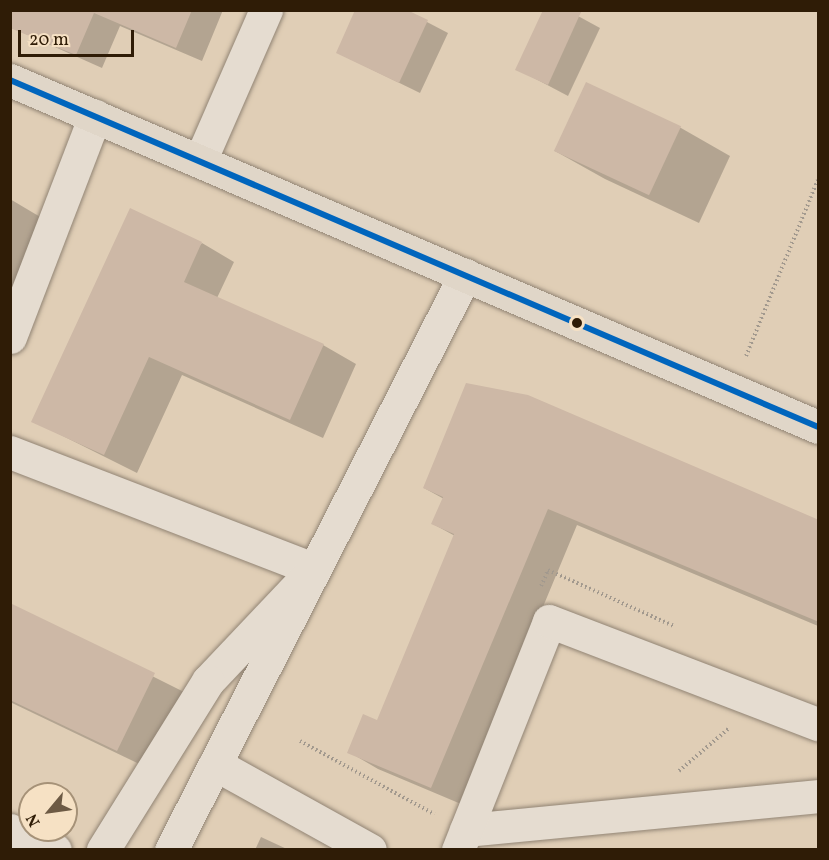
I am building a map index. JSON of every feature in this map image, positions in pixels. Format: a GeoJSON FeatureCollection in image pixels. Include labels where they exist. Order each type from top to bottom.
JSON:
{"type":"FeatureCollection","features":[{"type":"Feature","properties":{"kind":"main road"},"geometry":{"type":"LineString","coordinates":[[10,80],[819,427]]}},
{"type":"Feature","properties":{"kind":"street"},"geometry":{"type":"LineString","coordinates":[[200,161],[266,10]]}},
{"type":"Feature","properties":{"kind":"street"},"geometry":{"type":"LineString","coordinates":[[10,337],[95,116]]}},
{"type":"Feature","properties":{"kind":"street"},"geometry":{"type":"LineString","coordinates":[[171,849],[465,275]]}},
{"type":"Feature","properties":{"kind":"street"},"geometry":{"type":"LineString","coordinates":[[10,452],[314,569]]}},
{"type":"Feature","properties":{"kind":"street"},"geometry":{"type":"LineString","coordinates":[[103,849],[208,681],[314,569]]}},
{"type":"Feature","properties":{"kind":"street"},"geometry":{"type":"LineString","coordinates":[[819,724],[549,621],[462,840],[819,796]]}},
{"type":"Feature","properties":{"kind":"street"},"geometry":{"type":"LineString","coordinates":[[215,764],[370,849]]}},
{"type":"Feature","properties":{"kind":"street"},"geometry":{"type":"LineString","coordinates":[[10,830],[55,849]]}},
{"type":"Feature","properties":{"kind":"path"},"geometry":{"type":"LineString","coordinates":[[732,390],[819,180]]}},
{"type":"Feature","properties":{"kind":"building"},"geometry":{"type":"Polygon","coordinates":[[[10,10],[192,10],[176,48],[94,13],[76,55],[10,28],[10,10]]]}},
{"type":"Feature","properties":{"kind":"building"},"geometry":{"type":"Polygon","coordinates":[[[355,10],[407,10],[428,20],[399,83],[336,53],[355,10]]]}},
{"type":"Feature","properties":{"kind":"building"},"geometry":{"type":"Polygon","coordinates":[[[543,10],[582,10],[548,85],[515,70],[543,10]]]}},
{"type":"Feature","properties":{"kind":"building"},"geometry":{"type":"Polygon","coordinates":[[[586,82],[681,126],[649,195],[554,151],[586,82]]]}},
{"type":"Feature","properties":{"kind":"building"},"geometry":{"type":"Polygon","coordinates":[[[130,208],[202,242],[184,282],[324,344],[290,420],[149,357],[104,455],[31,422],[130,208]]]}},
{"type":"Feature","properties":{"kind":"building"},"geometry":{"type":"Polygon","coordinates":[[[466,383],[528,395],[819,520],[819,622],[548,509],[431,788],[347,753],[363,714],[377,720],[454,534],[431,524],[443,497],[423,488],[466,383]]]}},
{"type":"Feature","properties":{"kind":"building"},"geometry":{"type":"Polygon","coordinates":[[[10,603],[155,673],[117,751],[10,700],[10,603]]]}},
{"type":"Feature","properties":{"kind":"transit line"},"geometry":{"type":"LineString","coordinates":[[10,80],[818,427]]}}]}
